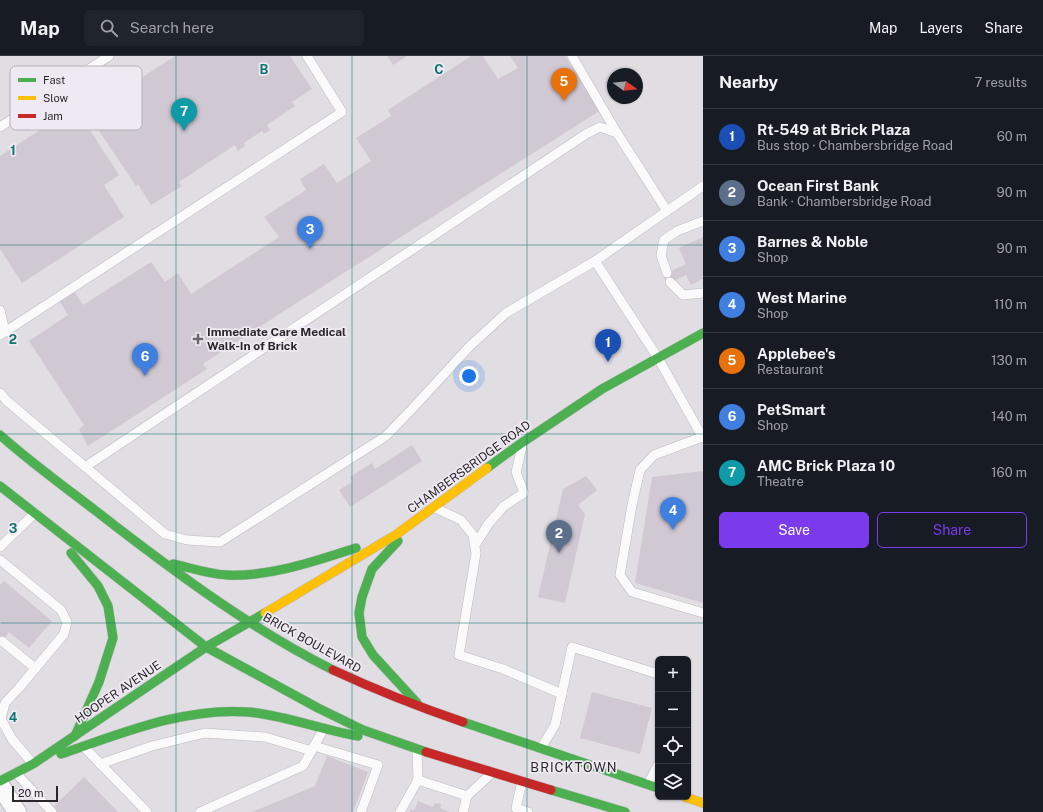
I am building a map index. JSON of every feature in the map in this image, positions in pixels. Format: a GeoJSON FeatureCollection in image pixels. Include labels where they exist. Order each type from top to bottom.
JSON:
{"type":"FeatureCollection","features":[{"type":"Feature","properties":{"kind":"main road","name":"CHAMBERSBRIDGE ROAD"},"geometry":{"type":"LineString","coordinates":[[250,622],[397,534],[524,442],[602,389],[703,333]]}},
{"type":"Feature","properties":{"kind":"main road","name":"BRICK BOULEVARD"},"geometry":{"type":"LineString","coordinates":[[0,435],[24,456],[160,560],[250,622],[316,661],[361,683],[420,706],[655,787]]}},
{"type":"Feature","properties":{"kind":"main road"},"geometry":{"type":"LineString","coordinates":[[0,486],[206,647],[318,708],[363,730],[414,748],[624,812]]}},
{"type":"Feature","properties":{"kind":"main road"},"geometry":{"type":"LineString","coordinates":[[420,517],[372,569],[362,597],[359,613],[362,637],[373,655],[420,706]]}},
{"type":"Feature","properties":{"kind":"main road"},"geometry":{"type":"LineString","coordinates":[[48,524],[98,586],[108,606],[113,638],[99,682],[75,736]]}},
{"type":"Feature","properties":{"kind":"main road"},"geometry":{"type":"LineString","coordinates":[[160,560],[190,568],[227,575],[254,575],[322,559],[397,534]]}},
{"type":"Feature","properties":{"kind":"main road","name":"HOOPER AVENUE"},"geometry":{"type":"LineString","coordinates":[[0,781],[33,764],[206,647],[250,622]]}},
{"type":"Feature","properties":{"kind":"main road"},"geometry":{"type":"LineString","coordinates":[[33,764],[155,723],[198,715],[229,712],[247,712],[278,716],[324,729],[414,748]]}},
{"type":"Feature","properties":{"kind":"main road"},"geometry":{"type":"LineString","coordinates":[[691,799],[703,803]]}},
{"type":"Feature","properties":{"kind":"street"},"geometry":{"type":"LineString","coordinates":[[0,785],[17,812]]}},
{"type":"Feature","properties":{"kind":"lane"},"geometry":{"type":"LineString","coordinates":[[94,66],[109,56]]}},
{"type":"Feature","properties":{"kind":"lane"},"geometry":{"type":"LineString","coordinates":[[0,310],[2,334],[342,112],[307,56]]}},
{"type":"Feature","properties":{"kind":"lane"},"geometry":{"type":"LineString","coordinates":[[572,56],[617,133],[667,211]]}},
{"type":"Feature","properties":{"kind":"lane"},"geometry":{"type":"LineString","coordinates":[[0,127],[10,120]]}},
{"type":"Feature","properties":{"kind":"lane"},"geometry":{"type":"LineString","coordinates":[[85,467],[586,134],[600,127],[617,133]]}},
{"type":"Feature","properties":{"kind":"lane"},"geometry":{"type":"LineString","coordinates":[[0,393],[7,401],[165,534],[187,540],[220,542],[386,436],[469,347],[506,314],[595,261],[703,186]]}},
{"type":"Feature","properties":{"kind":"lane"},"geometry":{"type":"LineString","coordinates":[[703,221],[677,231],[664,240],[661,255],[668,278],[683,295],[703,293]]}},
{"type":"Feature","properties":{"kind":"lane"},"geometry":{"type":"LineString","coordinates":[[595,261],[658,358],[703,438],[654,455],[640,470],[632,505],[620,575],[632,592],[703,614]]}},
{"type":"Feature","properties":{"kind":"lane"},"geometry":{"type":"LineString","coordinates":[[475,545],[489,523],[504,506],[524,493],[516,472],[524,442]]}},
{"type":"Feature","properties":{"kind":"lane"},"geometry":{"type":"LineString","coordinates":[[433,507],[461,520],[473,535],[475,545],[476,553],[458,655],[503,669],[562,694]]}},
{"type":"Feature","properties":{"kind":"lane"},"geometry":{"type":"LineString","coordinates":[[0,547],[35,513]]}},
{"type":"Feature","properties":{"kind":"lane"},"geometry":{"type":"LineString","coordinates":[[0,560],[61,610],[68,622],[64,634],[5,703],[1,719],[12,739],[33,764]]}},
{"type":"Feature","properties":{"kind":"lane"},"geometry":{"type":"LineString","coordinates":[[2,641],[35,668]]}},
{"type":"Feature","properties":{"kind":"lane"},"geometry":{"type":"LineString","coordinates":[[541,748],[555,725],[572,647],[655,673]]}},
{"type":"Feature","properties":{"kind":"lane"},"geometry":{"type":"LineString","coordinates":[[200,812],[303,766],[324,729]]}},
{"type":"Feature","properties":{"kind":"lane"},"geometry":{"type":"LineString","coordinates":[[100,764],[152,746],[205,733],[264,737],[378,765],[361,812]]}},
{"type":"Feature","properties":{"kind":"lane"},"geometry":{"type":"LineString","coordinates":[[84,747],[147,812]]}},
{"type":"Feature","properties":{"kind":"lane"},"geometry":{"type":"LineString","coordinates":[[400,812],[418,780],[414,748]]}},
{"type":"Feature","properties":{"kind":"lane"},"geometry":{"type":"LineString","coordinates":[[648,784],[655,771]]}},
{"type":"Feature","properties":{"kind":"lane"},"geometry":{"type":"LineString","coordinates":[[463,812],[467,796],[492,772]]}},
{"type":"Feature","properties":{"kind":"lane"},"geometry":{"type":"LineString","coordinates":[[16,773],[52,812]]}},
{"type":"Feature","properties":{"kind":"lane"},"geometry":{"type":"LineString","coordinates":[[418,780],[467,796]]}},
{"type":"Feature","properties":{"kind":"lane"},"geometry":{"type":"LineString","coordinates":[[522,781],[516,810],[528,812]]}},
{"type":"Feature","properties":{"kind":"building"},"geometry":{"type":"Polygon","coordinates":[[[175,56],[290,56],[312,89],[292,102],[295,106],[267,125],[270,130],[264,134],[262,131],[244,143],[245,146],[238,151],[235,145],[179,182],[182,186],[151,205],[138,184],[136,186],[98,130],[142,130],[142,77],[175,56]]]}},
{"type":"Feature","properties":{"kind":"building"},"geometry":{"type":"Polygon","coordinates":[[[387,56],[407,56],[393,65],[387,56]]]}},
{"type":"Feature","properties":{"kind":"building"},"geometry":{"type":"Polygon","coordinates":[[[471,56],[483,56],[498,79],[518,68],[510,56],[565,56],[601,110],[203,364],[207,369],[88,446],[79,429],[84,425],[29,341],[68,315],[59,300],[74,291],[83,305],[151,262],[165,282],[178,273],[191,294],[279,237],[264,217],[306,190],[300,179],[324,164],[337,183],[371,161],[356,138],[391,116],[388,110],[471,56]]]}},
{"type":"Feature","properties":{"kind":"building"},"geometry":{"type":"Polygon","coordinates":[[[40,130],[90,130],[119,175],[104,185],[124,217],[22,283],[0,249],[0,156],[40,130]]]}},
{"type":"Feature","properties":{"kind":"building"},"geometry":{"type":"Polygon","coordinates":[[[703,237],[703,279],[691,285],[686,275],[667,284],[663,275],[686,264],[679,248],[703,237]]]}},
{"type":"Feature","properties":{"kind":"building"},"geometry":{"type":"Polygon","coordinates":[[[412,445],[422,461],[350,507],[339,490],[352,482],[350,477],[372,463],[375,469],[412,445]]]}},
{"type":"Feature","properties":{"kind":"building"},"geometry":{"type":"Polygon","coordinates":[[[703,471],[703,603],[635,583],[652,477],[703,471]]]}},
{"type":"Feature","properties":{"kind":"building"},"geometry":{"type":"Polygon","coordinates":[[[586,476],[597,490],[578,505],[585,514],[565,603],[538,597],[563,489],[586,476]]]}},
{"type":"Feature","properties":{"kind":"building"},"geometry":{"type":"Polygon","coordinates":[[[4,581],[52,621],[29,648],[9,632],[0,644],[0,625],[2,623],[0,621],[0,585],[4,581]]]}},
{"type":"Feature","properties":{"kind":"building"},"geometry":{"type":"Polygon","coordinates":[[[592,692],[652,708],[640,754],[580,738],[592,692]]]}},
{"type":"Feature","properties":{"kind":"building"},"geometry":{"type":"Polygon","coordinates":[[[327,756],[368,772],[353,812],[252,812],[315,786],[327,756]]]}},
{"type":"Feature","properties":{"kind":"building"},"geometry":{"type":"Polygon","coordinates":[[[84,777],[118,812],[56,812],[52,808],[84,777]]]}},
{"type":"Feature","properties":{"kind":"building"},"geometry":{"type":"Polygon","coordinates":[[[418,801],[433,807],[435,803],[441,804],[440,808],[450,812],[410,812],[410,809],[414,811],[418,801]]]}},
{"type":"Feature","properties":{"kind":"traffic: fast"},"geometry":{"type":"LineString","coordinates":[[487,468],[602,389],[703,333]]}},
{"type":"Feature","properties":{"kind":"traffic: fast"},"geometry":{"type":"LineString","coordinates":[[0,435],[56,481],[193,584],[248,621],[304,655],[333,670]]}},
{"type":"Feature","properties":{"kind":"traffic: fast"},"geometry":{"type":"LineString","coordinates":[[0,486],[206,647],[318,708],[363,730],[426,752]]}},
{"type":"Feature","properties":{"kind":"traffic: fast"},"geometry":{"type":"LineString","coordinates":[[398,541],[372,569],[362,597],[359,613],[362,637],[373,655],[417,703]]}},
{"type":"Feature","properties":{"kind":"traffic: fast"},"geometry":{"type":"LineString","coordinates":[[173,564],[200,571],[227,575],[243,575],[276,571],[293,567],[356,548]]}},
{"type":"Feature","properties":{"kind":"traffic: fast"},"geometry":{"type":"LineString","coordinates":[[71,553],[98,586],[108,606],[113,638],[99,682],[75,736]]}},
{"type":"Feature","properties":{"kind":"traffic: fast"},"geometry":{"type":"LineString","coordinates":[[0,781],[33,764],[206,647],[265,613]]}},
{"type":"Feature","properties":{"kind":"traffic: fast"},"geometry":{"type":"LineString","coordinates":[[61,754],[129,731],[176,718],[224,712],[248,712],[276,716],[358,736]]}},
{"type":"Feature","properties":{"kind":"traffic: fast"},"geometry":{"type":"LineString","coordinates":[[463,722],[655,787]]}},
{"type":"Feature","properties":{"kind":"traffic: fast"},"geometry":{"type":"LineString","coordinates":[[551,790],[625,812]]}},
{"type":"Feature","properties":{"kind":"traffic: slow"},"geometry":{"type":"LineString","coordinates":[[265,613],[397,534],[487,468]]}},
{"type":"Feature","properties":{"kind":"traffic: slow"},"geometry":{"type":"LineString","coordinates":[[691,799],[703,803]]}},
{"type":"Feature","properties":{"kind":"traffic: jam"},"geometry":{"type":"LineString","coordinates":[[333,670],[398,698],[463,722]]}},
{"type":"Feature","properties":{"kind":"traffic: jam"},"geometry":{"type":"LineString","coordinates":[[426,752],[551,790]]}},
{"type":"Feature","properties":{"kind":"place","name":"Applebee's"},"geometry":{"type":"Point","coordinates":[564,101]}},
{"type":"Feature","properties":{"kind":"place","name":"AMC Brick Plaza 10"},"geometry":{"type":"Point","coordinates":[184,131]}},
{"type":"Feature","properties":{"kind":"place","name":"Barnes & Noble"},"geometry":{"type":"Point","coordinates":[310,249]}},
{"type":"Feature","properties":{"kind":"place","name":"Immediate Care Medical Walk-In of Brick"},"geometry":{"type":"Point","coordinates":[198,339]}},
{"type":"Feature","properties":{"kind":"place","name":"Rt-549 at Brick Plaza"},"geometry":{"type":"Point","coordinates":[608,362]}},
{"type":"Feature","properties":{"kind":"place","name":"PetSmart"},"geometry":{"type":"Point","coordinates":[145,376]}},
{"type":"Feature","properties":{"kind":"place","name":"West Marine"},"geometry":{"type":"Point","coordinates":[673,530]}},
{"type":"Feature","properties":{"kind":"place","name":"Ocean First Bank"},"geometry":{"type":"Point","coordinates":[559,553]}},
{"type":"Feature","properties":{"kind":"district","name":"BRICKTOWN"},"geometry":{"type":"Point","coordinates":[574,767]}}]}
